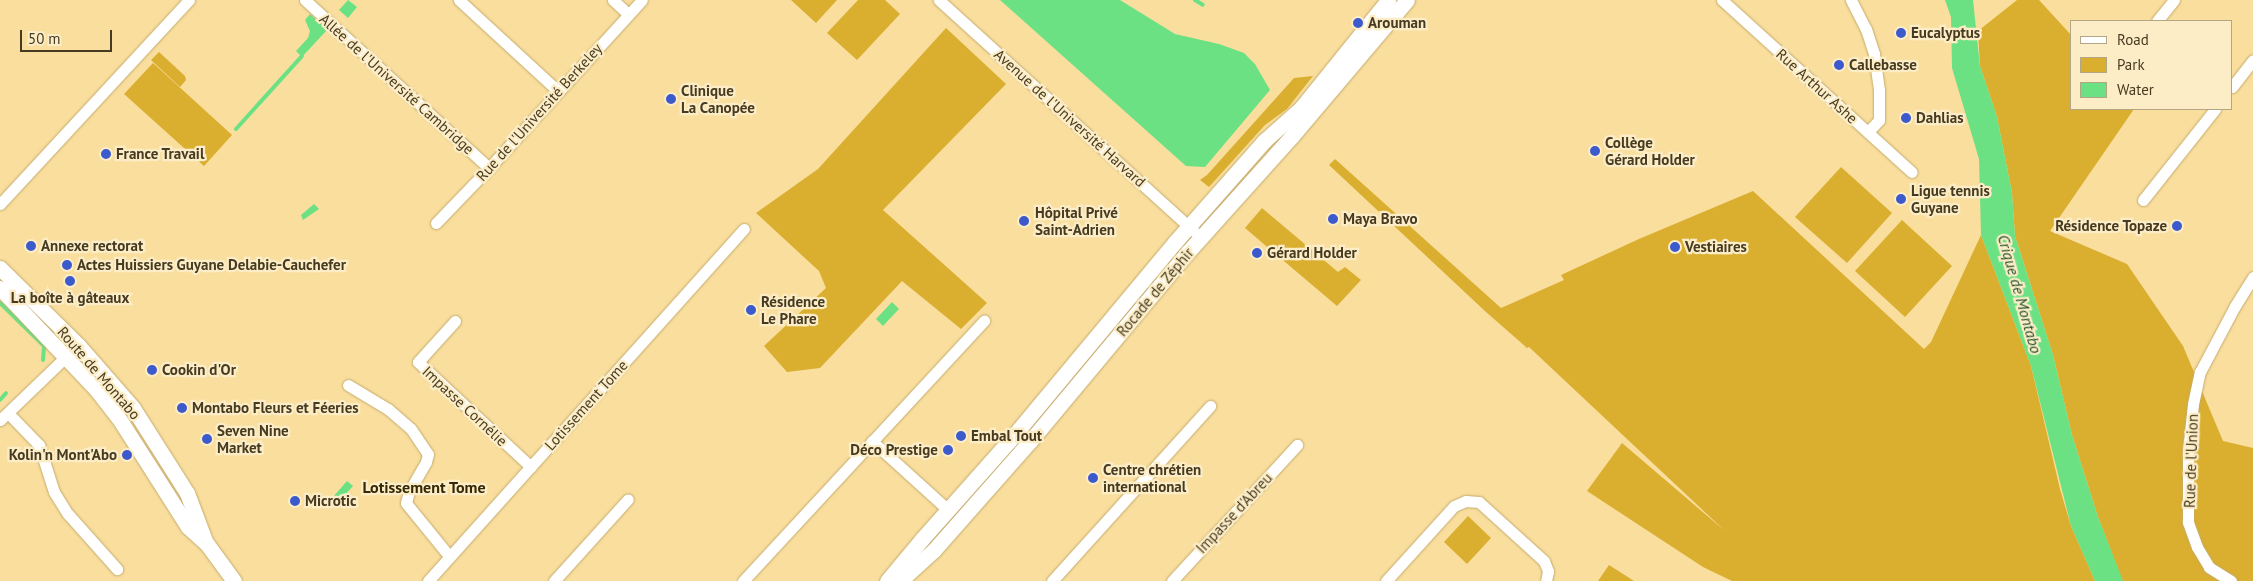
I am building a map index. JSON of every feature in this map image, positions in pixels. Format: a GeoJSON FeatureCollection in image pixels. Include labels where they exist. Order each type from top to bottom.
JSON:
{"type":"FeatureCollection","features":[{"type":"Feature","properties":{"kind":"main road","name":"Rocade de Zéphir"},"geometry":{"type":"LineString","coordinates":[[887,581],[1010,440],[1189,226],[1264,141],[1301,108],[1388,0]]}},
{"type":"Feature","properties":{"kind":"main road","name":"Rocade de Zéphir"},"geometry":{"type":"LineString","coordinates":[[900,581],[934,550],[1031,440],[1201,237],[1407,0]]}},
{"type":"Feature","properties":{"kind":"main road","name":"Route de Montabo"},"geometry":{"type":"LineString","coordinates":[[0,268],[78,345],[133,408],[187,493],[207,544]]}},
{"type":"Feature","properties":{"kind":"main road","name":"Route de Montabo"},"geometry":{"type":"LineString","coordinates":[[0,288],[66,356],[118,417],[188,527],[207,544],[234,581]]}},
{"type":"Feature","properties":{"kind":"street"},"geometry":{"type":"LineString","coordinates":[[0,204],[189,0]]}},
{"type":"Feature","properties":{"kind":"street","name":"Allée de l'Université Cambridge"},"geometry":{"type":"LineString","coordinates":[[305,0],[489,168]]}},
{"type":"Feature","properties":{"kind":"street"},"geometry":{"type":"LineString","coordinates":[[459,0],[558,92]]}},
{"type":"Feature","properties":{"kind":"street"},"geometry":{"type":"LineString","coordinates":[[613,0],[628,14]]}},
{"type":"Feature","properties":{"kind":"street","name":"Rue de l'Université Berkeley"},"geometry":{"type":"LineString","coordinates":[[436,222],[489,168],[642,0]]}},
{"type":"Feature","properties":{"kind":"street","name":"Avenue de l'Université Harvard"},"geometry":{"type":"LineString","coordinates":[[939,0],[1201,237]]}},
{"type":"Feature","properties":{"kind":"street","name":"Rue Arthur Ashe"},"geometry":{"type":"LineString","coordinates":[[1722,0],[1912,172]]}},
{"type":"Feature","properties":{"kind":"street"},"geometry":{"type":"LineString","coordinates":[[1852,0],[1866,29],[1874,54],[1879,90],[1879,120],[1868,132]]}},
{"type":"Feature","properties":{"kind":"street"},"geometry":{"type":"LineString","coordinates":[[2158,20],[2174,0]]}},
{"type":"Feature","properties":{"kind":"street"},"geometry":{"type":"LineString","coordinates":[[2233,86],[2253,60]]}},
{"type":"Feature","properties":{"kind":"street"},"geometry":{"type":"LineString","coordinates":[[2143,200],[2214,110]]}},
{"type":"Feature","properties":{"kind":"street","name":"Lotissement Tome"},"geometry":{"type":"LineString","coordinates":[[428,581],[744,229]]}},
{"type":"Feature","properties":{"kind":"street","name":"Rue de l'Union"},"geometry":{"type":"LineString","coordinates":[[2231,581],[2209,567],[2194,539],[2188,522],[2188,451],[2193,404],[2200,372],[2235,306],[2253,277]]}},
{"type":"Feature","properties":{"kind":"street","name":"Impasse Cornélie"},"geometry":{"type":"LineString","coordinates":[[455,321],[418,362],[531,467]]}},
{"type":"Feature","properties":{"kind":"street"},"geometry":{"type":"LineString","coordinates":[[743,581],[984,321]]}},
{"type":"Feature","properties":{"kind":"street"},"geometry":{"type":"LineString","coordinates":[[78,345],[4,417],[39,445],[54,492],[65,509],[118,569]]}},
{"type":"Feature","properties":{"kind":"street"},"geometry":{"type":"LineString","coordinates":[[348,385],[394,414],[411,429],[428,454],[426,462],[409,491],[406,503],[449,556]]}},
{"type":"Feature","properties":{"kind":"street"},"geometry":{"type":"LineString","coordinates":[[1052,581],[1210,406]]}},
{"type":"Feature","properties":{"kind":"street"},"geometry":{"type":"LineString","coordinates":[[872,441],[948,510]]}},
{"type":"Feature","properties":{"kind":"street","name":"Impasse d'Abreu"},"geometry":{"type":"LineString","coordinates":[[1172,581],[1296,445]]}},
{"type":"Feature","properties":{"kind":"street"},"geometry":{"type":"LineString","coordinates":[[554,581],[628,498]]}},
{"type":"Feature","properties":{"kind":"street"},"geometry":{"type":"LineString","coordinates":[[1386,581],[1454,506],[1466,501],[1479,502],[1544,561],[1548,571],[1546,581]]}},
{"type":"Feature","properties":{"kind":"green space"},"geometry":{"type":"Polygon","coordinates":[[[791,0],[837,0],[816,23],[791,0]]]}},
{"type":"Feature","properties":{"kind":"green space"},"geometry":{"type":"Polygon","coordinates":[[[858,0],[885,0],[900,14],[857,60],[827,33],[858,0]]]}},
{"type":"Feature","properties":{"kind":"green space"},"geometry":{"type":"Polygon","coordinates":[[[2017,0],[2039,0],[2070,34],[2070,110],[2133,110],[2050,231],[2127,264],[2183,346],[2223,441],[2253,448],[2253,581],[2123,581],[2121,577],[2098,517],[2072,435],[2053,355],[2015,236],[2012,193],[1997,117],[1980,66],[1978,31],[2017,0]]]}},
{"type":"Feature","properties":{"kind":"green space"},"geometry":{"type":"Polygon","coordinates":[[[946,28],[1006,84],[883,210],[987,303],[961,329],[902,281],[820,368],[787,372],[764,346],[826,288],[819,271],[756,213],[818,169],[946,28]]]}},
{"type":"Feature","properties":{"kind":"green space"},"geometry":{"type":"Polygon","coordinates":[[[159,52],[185,76],[186,80],[180,87],[151,60],[159,52]]]}},
{"type":"Feature","properties":{"kind":"green space"},"geometry":{"type":"Polygon","coordinates":[[[153,63],[232,135],[204,166],[124,94],[153,63]]]}},
{"type":"Feature","properties":{"kind":"green space"},"geometry":{"type":"Polygon","coordinates":[[[1313,76],[1287,109],[1265,125],[1209,187],[1200,180],[1207,175],[1294,78],[1313,76]]]}},
{"type":"Feature","properties":{"kind":"green space"},"geometry":{"type":"Polygon","coordinates":[[[1335,159],[1501,308],[1564,280],[1561,275],[1639,239],[1753,191],[1924,349],[1931,342],[1981,235],[2031,366],[2060,489],[2071,526],[2095,581],[1732,581],[1703,567],[1587,491],[1622,443],[1725,531],[1529,347],[1527,348],[1486,312],[1329,165],[1335,159]]]}},
{"type":"Feature","properties":{"kind":"green space"},"geometry":{"type":"Polygon","coordinates":[[[1841,167],[1892,213],[1847,263],[1795,217],[1841,167]]]}},
{"type":"Feature","properties":{"kind":"green space"},"geometry":{"type":"Polygon","coordinates":[[[1262,208],[1338,272],[1345,267],[1361,280],[1337,306],[1245,228],[1262,208]]]}},
{"type":"Feature","properties":{"kind":"green space"},"geometry":{"type":"Polygon","coordinates":[[[1902,220],[1952,266],[1905,317],[1855,271],[1902,220]]]}},
{"type":"Feature","properties":{"kind":"green space"},"geometry":{"type":"Polygon","coordinates":[[[1468,516],[1491,538],[1467,564],[1444,542],[1468,516]]]}},
{"type":"Feature","properties":{"kind":"green space"},"geometry":{"type":"Polygon","coordinates":[[[1609,565],[1634,581],[1598,581],[1609,565]]]}},
{"type":"Feature","properties":{"kind":"water"},"geometry":{"type":"Polygon","coordinates":[[[348,0],[357,7],[348,18],[339,10],[348,0]]]}},
{"type":"Feature","properties":{"kind":"water"},"geometry":{"type":"Polygon","coordinates":[[[1000,0],[1120,0],[1175,34],[1219,44],[1244,53],[1255,64],[1270,90],[1205,167],[1186,166],[1000,0]]]}},
{"type":"Feature","properties":{"kind":"water","name":"Crique de Montabo"},"geometry":{"type":"Polygon","coordinates":[[[1945,0],[1973,0],[1980,66],[1997,117],[2012,193],[2015,236],[2053,355],[2072,435],[2098,517],[2123,581],[2095,581],[2071,526],[2031,366],[1981,235],[1979,159],[1952,68],[1951,17],[1945,0]]]}},
{"type":"Feature","properties":{"kind":"water"},"geometry":{"type":"Polygon","coordinates":[[[310,14],[327,30],[302,57],[296,51],[308,38],[310,31],[305,20],[310,14]]]}},
{"type":"Feature","properties":{"kind":"water"},"geometry":{"type":"Polygon","coordinates":[[[314,204],[319,209],[303,220],[301,215],[314,204]]]}},
{"type":"Feature","properties":{"kind":"water"},"geometry":{"type":"Polygon","coordinates":[[[892,302],[899,309],[883,326],[876,319],[892,302]]]}},
{"type":"Feature","properties":{"kind":"water"},"geometry":{"type":"Polygon","coordinates":[[[347,481],[353,486],[339,502],[333,497],[347,481]]]}},
{"type":"Feature","properties":{"kind":"waterway"},"geometry":{"type":"LineString","coordinates":[[1195,0],[1203,5]]}},
{"type":"Feature","properties":{"kind":"waterway"},"geometry":{"type":"LineString","coordinates":[[236,129],[302,56]]}},
{"type":"Feature","properties":{"kind":"waterway"},"geometry":{"type":"LineString","coordinates":[[0,303],[44,346],[43,360]]}},
{"type":"Feature","properties":{"kind":"waterway"},"geometry":{"type":"LineString","coordinates":[[0,400],[6,393]]}},
{"type":"Feature","properties":{"kind":"place","name":"Arouman"},"geometry":{"type":"Point","coordinates":[1358,23]}},
{"type":"Feature","properties":{"kind":"place","name":"Eucalyptus"},"geometry":{"type":"Point","coordinates":[1901,33]}},
{"type":"Feature","properties":{"kind":"place","name":"Callebasse"},"geometry":{"type":"Point","coordinates":[1839,65]}},
{"type":"Feature","properties":{"kind":"place","name":"Clinique La Canopée"},"geometry":{"type":"Point","coordinates":[671,99]}},
{"type":"Feature","properties":{"kind":"place","name":"Dahlias"},"geometry":{"type":"Point","coordinates":[1906,118]}},
{"type":"Feature","properties":{"kind":"place","name":"Collège Gérard Holder"},"geometry":{"type":"Point","coordinates":[1595,151]}},
{"type":"Feature","properties":{"kind":"place","name":"France Travail"},"geometry":{"type":"Point","coordinates":[106,154]}},
{"type":"Feature","properties":{"kind":"place","name":"Ligue tennis Guyane"},"geometry":{"type":"Point","coordinates":[1901,199]}},
{"type":"Feature","properties":{"kind":"place","name":"Maya Bravo"},"geometry":{"type":"Point","coordinates":[1333,219]}},
{"type":"Feature","properties":{"kind":"place","name":"Hôpital Privé Saint-Adrien"},"geometry":{"type":"Point","coordinates":[1024,221]}},
{"type":"Feature","properties":{"kind":"place","name":"Résidence Topaze"},"geometry":{"type":"Point","coordinates":[2177,226]}},
{"type":"Feature","properties":{"kind":"place","name":"Annexe rectorat"},"geometry":{"type":"Point","coordinates":[31,246]}},
{"type":"Feature","properties":{"kind":"place","name":"Vestiaires"},"geometry":{"type":"Point","coordinates":[1675,247]}},
{"type":"Feature","properties":{"kind":"place","name":"Gérard Holder"},"geometry":{"type":"Point","coordinates":[1257,253]}},
{"type":"Feature","properties":{"kind":"place","name":"Actes Huissiers Guyane Delabie-Cauchefer"},"geometry":{"type":"Point","coordinates":[67,265]}},
{"type":"Feature","properties":{"kind":"place","name":"La boîte à gâteaux"},"geometry":{"type":"Point","coordinates":[70,281]}},
{"type":"Feature","properties":{"kind":"place","name":"Résidence Le Phare"},"geometry":{"type":"Point","coordinates":[751,310]}},
{"type":"Feature","properties":{"kind":"place","name":"Cookin d'Or"},"geometry":{"type":"Point","coordinates":[152,370]}},
{"type":"Feature","properties":{"kind":"place","name":"Montabo Fleurs et Féeries"},"geometry":{"type":"Point","coordinates":[182,408]}},
{"type":"Feature","properties":{"kind":"place","name":"Embal Tout"},"geometry":{"type":"Point","coordinates":[961,436]}},
{"type":"Feature","properties":{"kind":"place","name":"Seven Nine Market"},"geometry":{"type":"Point","coordinates":[207,439]}},
{"type":"Feature","properties":{"kind":"place","name":"Déco Prestige"},"geometry":{"type":"Point","coordinates":[948,450]}},
{"type":"Feature","properties":{"kind":"place","name":"Kolin'n Mont'Abo"},"geometry":{"type":"Point","coordinates":[127,455]}},
{"type":"Feature","properties":{"kind":"place","name":"Centre chrétien international"},"geometry":{"type":"Point","coordinates":[1093,478]}},
{"type":"Feature","properties":{"kind":"place","name":"Microtic"},"geometry":{"type":"Point","coordinates":[295,501]}},
{"type":"Feature","properties":{"kind":"district","name":"Lotissement Tome"},"geometry":{"type":"Point","coordinates":[424,487]}}]}
